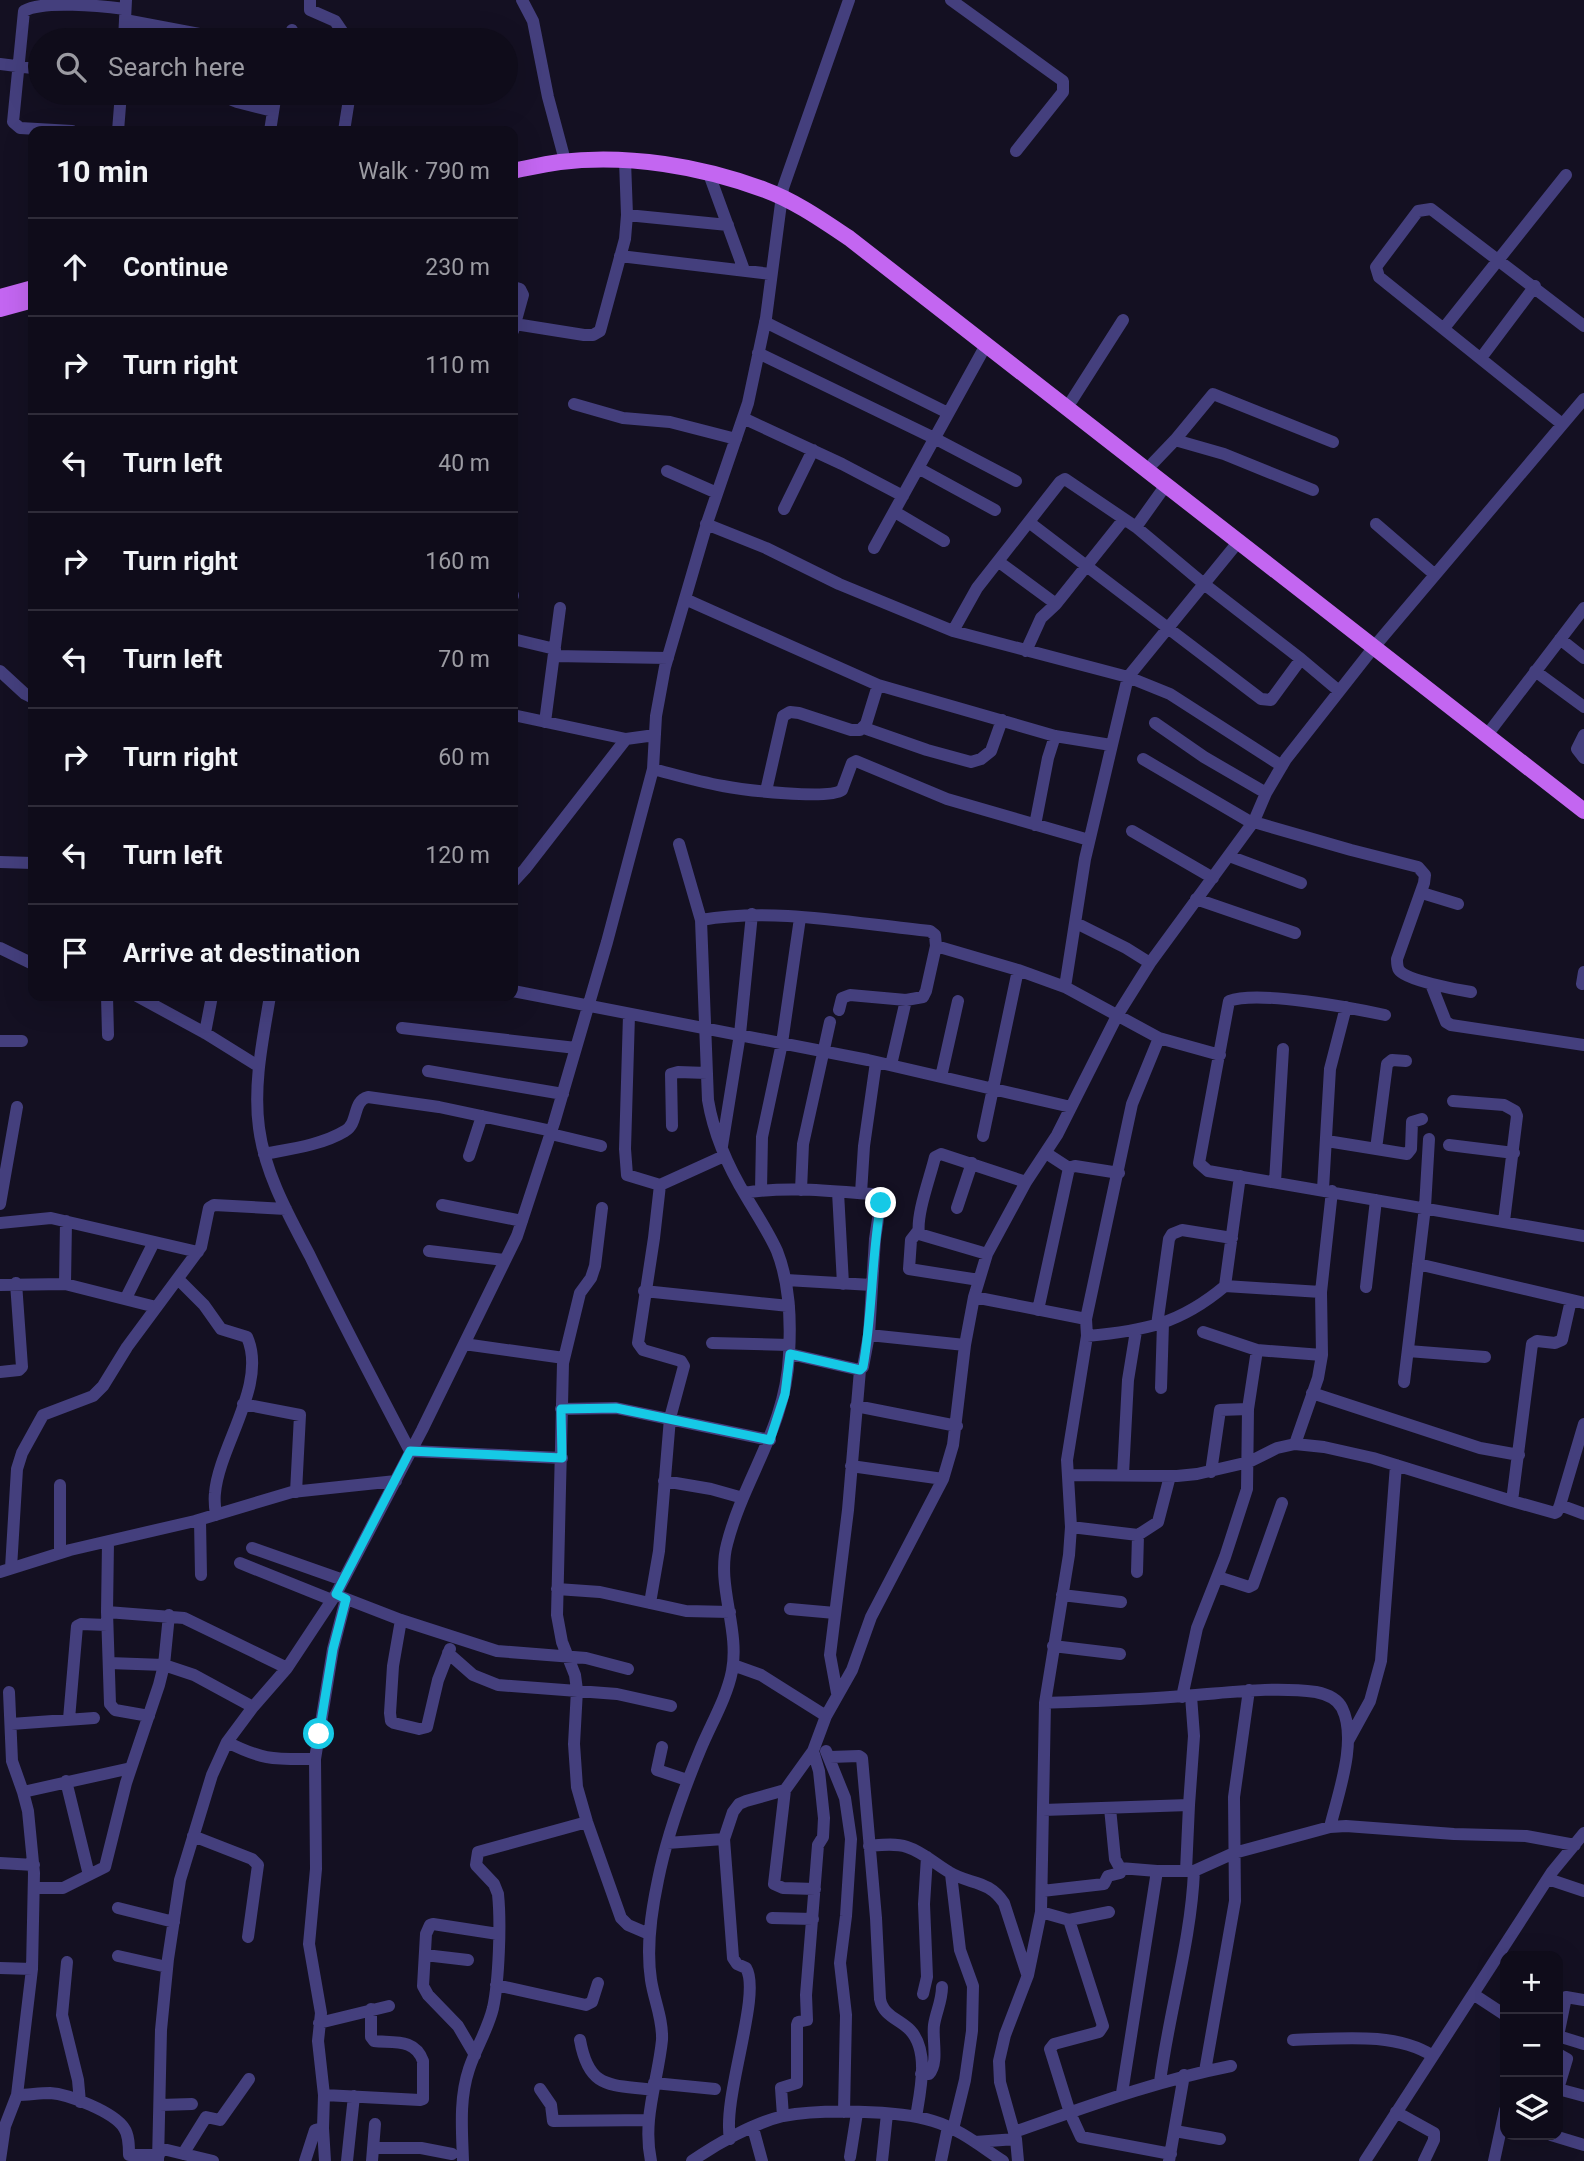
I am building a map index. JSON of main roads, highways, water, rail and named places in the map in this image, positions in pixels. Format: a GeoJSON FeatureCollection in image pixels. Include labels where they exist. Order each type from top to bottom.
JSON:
{"type":"FeatureCollection","features":[{"type":"Feature","properties":{"kind":"main road"},"geometry":{"type":"LineString","coordinates":[[518,160],[563,153],[613,150],[664,153],[721,166],[782,193],[818,205],[857,231],[1153,463],[1490,732],[1584,811]]}},
{"type":"Feature","properties":{"kind":"main road"},"geometry":{"type":"LineString","coordinates":[[518,170],[560,162],[625,160],[664,164],[782,193],[849,238],[1239,541],[1377,643]]}},
{"type":"Feature","properties":{"kind":"main road"},"geometry":{"type":"LineString","coordinates":[[0,297],[28,298]]}},
{"type":"Feature","properties":{"kind":"main road"},"geometry":{"type":"LineString","coordinates":[[0,309],[28,299]]}},
{"type":"Feature","properties":{"kind":"main road"},"geometry":{"type":"LineString","coordinates":[[1490,732],[1584,800]]}}]}
